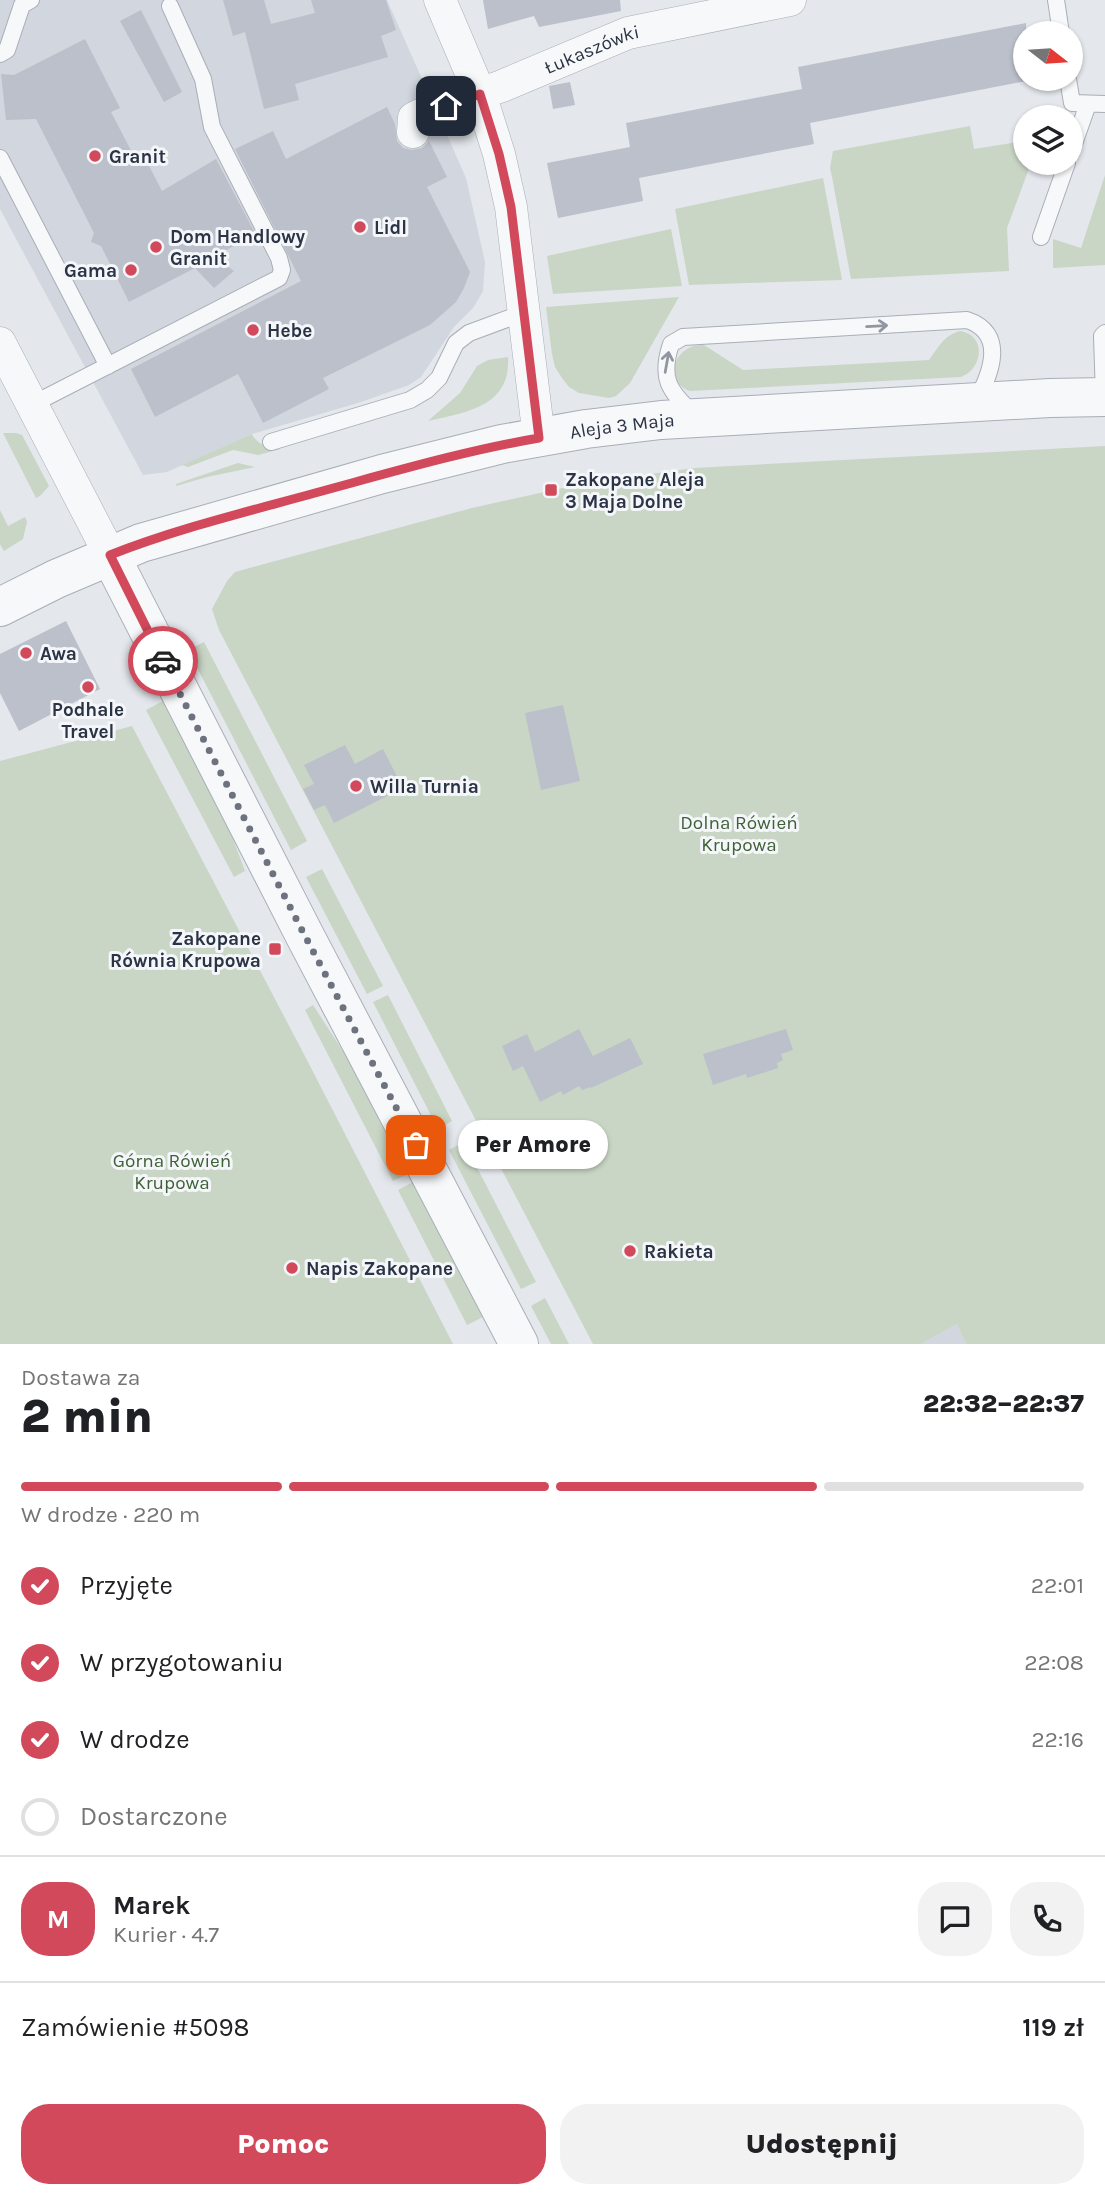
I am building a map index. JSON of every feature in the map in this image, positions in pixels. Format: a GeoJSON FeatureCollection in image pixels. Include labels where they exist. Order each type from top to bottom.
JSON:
{"type":"FeatureCollection","features":[{"type":"Feature","properties":{"kind":"street"},"geometry":{"type":"LineString","coordinates":[[440,0],[480,94],[499,154],[511,207],[539,438]]}},
{"type":"Feature","properties":{"kind":"street","name":"Łukaszówki"},"geometry":{"type":"LineString","coordinates":[[413,132],[414,118],[420,115],[480,94],[628,33],[790,0]]}},
{"type":"Feature","properties":{"kind":"street"},"geometry":{"type":"LineString","coordinates":[[0,343],[305,936],[519,1344]]}},
{"type":"Feature","properties":{"kind":"street","name":"Aleja 3 Maja"},"geometry":{"type":"LineString","coordinates":[[0,607],[110,555],[177,531],[502,444],[626,424],[698,417],[1104,397]]}},
{"type":"Feature","properties":{"kind":"lane"},"geometry":{"type":"LineString","coordinates":[[1056,0],[1059,21]]}},
{"type":"Feature","properties":{"kind":"lane"},"geometry":{"type":"LineString","coordinates":[[0,54],[7,50],[24,2]]}},
{"type":"Feature","properties":{"kind":"lane"},"geometry":{"type":"LineString","coordinates":[[33,404],[279,278],[282,270],[279,258],[212,127],[203,79],[170,6]]}},
{"type":"Feature","properties":{"kind":"lane"},"geometry":{"type":"LineString","coordinates":[[1070,91],[1072,103],[1105,104]]}},
{"type":"Feature","properties":{"kind":"lane"},"geometry":{"type":"LineString","coordinates":[[1083,118],[1088,104]]}},
{"type":"Feature","properties":{"kind":"lane"},"geometry":{"type":"LineString","coordinates":[[0,158],[108,366]]}},
{"type":"Feature","properties":{"kind":"lane"},"geometry":{"type":"LineString","coordinates":[[1041,237],[1063,175]]}},
{"type":"Feature","properties":{"kind":"lane"},"geometry":{"type":"LineString","coordinates":[[271,442],[410,400],[428,390],[439,378],[456,343],[469,332],[523,313]]}},
{"type":"Feature","properties":{"kind":"lane"},"geometry":{"type":"LineString","coordinates":[[698,417],[671,392],[665,374],[666,358],[671,344],[683,337],[967,320],[981,325],[991,338],[992,366],[975,403]]}},
{"type":"Feature","properties":{"kind":"lane"},"geometry":{"type":"LineString","coordinates":[[1104,397],[1102,336],[1105,332]]}},
{"type":"Feature","properties":{"kind":"shaded area"},"geometry":{"type":"Polygon","coordinates":[[[0,0],[387,0],[466,178],[485,262],[483,291],[473,308],[454,327],[421,377],[409,385],[361,402],[252,434],[167,472],[143,475],[0,209],[0,0]]]}},
{"type":"Feature","properties":{"kind":"shaded area"},"geometry":{"type":"Polygon","coordinates":[[[957,1324],[966,1344],[921,1344],[957,1324]]]}},
{"type":"Feature","properties":{"kind":"green space"},"geometry":{"type":"Polygon","coordinates":[[[970,126],[974,149],[1013,143],[1013,175],[1027,175],[1007,228],[1009,271],[851,279],[830,168],[833,151],[970,126]]]}},
{"type":"Feature","properties":{"kind":"green space"},"geometry":{"type":"Polygon","coordinates":[[[1105,175],[1105,265],[1053,268],[1053,239],[1081,248],[1105,175]]]}},
{"type":"Feature","properties":{"kind":"green space"},"geometry":{"type":"Polygon","coordinates":[[[823,178],[842,280],[689,285],[675,209],[823,178]]]}},
{"type":"Feature","properties":{"kind":"green space"},"geometry":{"type":"Polygon","coordinates":[[[671,229],[682,286],[553,294],[547,256],[671,229]]]}},
{"type":"Feature","properties":{"kind":"green space"},"geometry":{"type":"Polygon","coordinates":[[[679,297],[630,383],[616,396],[609,398],[579,393],[569,387],[555,367],[546,307],[679,297]]]}},
{"type":"Feature","properties":{"kind":"green space"},"geometry":{"type":"Polygon","coordinates":[[[960,331],[975,339],[979,352],[974,367],[961,377],[690,391],[681,386],[674,372],[679,356],[685,350],[704,345],[743,370],[929,360],[946,339],[960,331]]]}},
{"type":"Feature","properties":{"kind":"green space"},"geometry":{"type":"Polygon","coordinates":[[[508,357],[507,374],[494,397],[471,410],[428,421],[460,393],[477,366],[488,360],[508,357]]]}},
{"type":"Feature","properties":{"kind":"green space"},"geometry":{"type":"Polygon","coordinates":[[[3,433],[22,435],[49,486],[40,496],[36,498],[3,433]]]}},
{"type":"Feature","properties":{"kind":"green space"},"geometry":{"type":"Polygon","coordinates":[[[252,434],[260,443],[281,449],[258,455],[233,450],[188,467],[182,465],[252,434]]]}},
{"type":"Feature","properties":{"kind":"green space","name":"Dolna Rówień Krupowa"},"geometry":{"type":"Polygon","coordinates":[[[1105,446],[1105,1344],[966,1344],[957,1324],[921,1344],[593,1344],[219,630],[212,609],[227,581],[235,572],[472,508],[585,483],[694,468],[1105,446]]]}},
{"type":"Feature","properties":{"kind":"green space"},"geometry":{"type":"Polygon","coordinates":[[[238,463],[255,467],[176,486],[176,484],[238,463]]]}},
{"type":"Feature","properties":{"kind":"green space"},"geometry":{"type":"Polygon","coordinates":[[[0,510],[8,526],[25,517],[27,522],[23,539],[4,551],[0,544],[0,510]]]}},
{"type":"Feature","properties":{"kind":"green space"},"geometry":{"type":"Polygon","coordinates":[[[204,642],[307,841],[291,850],[188,650],[204,642]]]}},
{"type":"Feature","properties":{"kind":"green space"},"geometry":{"type":"Polygon","coordinates":[[[163,701],[228,826],[245,871],[234,877],[146,710],[163,701]]]}},
{"type":"Feature","properties":{"kind":"green space","name":"Górna Rówień Krupowa"},"geometry":{"type":"Polygon","coordinates":[[[132,726],[453,1344],[0,1344],[0,761],[132,726]]]}},
{"type":"Feature","properties":{"kind":"green space"},"geometry":{"type":"Polygon","coordinates":[[[322,869],[383,986],[367,994],[306,877],[322,869]]]}},
{"type":"Feature","properties":{"kind":"green space"},"geometry":{"type":"Polygon","coordinates":[[[388,995],[452,1121],[438,1129],[373,1002],[388,995]]]}},
{"type":"Feature","properties":{"kind":"green space"},"geometry":{"type":"Polygon","coordinates":[[[313,1005],[352,1065],[408,1174],[393,1181],[305,1010],[313,1005]]]}},
{"type":"Feature","properties":{"kind":"green space"},"geometry":{"type":"Polygon","coordinates":[[[464,1142],[536,1282],[521,1289],[449,1150],[464,1142]]]}},
{"type":"Feature","properties":{"kind":"green space"},"geometry":{"type":"Polygon","coordinates":[[[413,1182],[483,1317],[467,1325],[398,1190],[413,1182]]]}},
{"type":"Feature","properties":{"kind":"green space"},"geometry":{"type":"Polygon","coordinates":[[[545,1298],[569,1344],[551,1344],[531,1306],[545,1298]]]}},
{"type":"Feature","properties":{"kind":"building"},"geometry":{"type":"Polygon","coordinates":[[[223,0],[264,0],[271,24],[315,13],[311,0],[386,0],[396,30],[381,36],[388,57],[295,84],[299,100],[264,109],[245,32],[233,36],[223,0]]]}},
{"type":"Feature","properties":{"kind":"building"},"geometry":{"type":"Polygon","coordinates":[[[483,0],[620,0],[621,11],[539,27],[534,16],[488,29],[483,0]]]}},
{"type":"Feature","properties":{"kind":"building"},"geometry":{"type":"Polygon","coordinates":[[[141,10],[182,92],[164,102],[120,21],[141,10]]]}},
{"type":"Feature","properties":{"kind":"building"},"geometry":{"type":"Polygon","coordinates":[[[1013,26],[1013,84],[810,123],[814,144],[639,178],[643,201],[558,218],[547,163],[630,147],[626,123],[802,89],[798,67],[1013,26]]]}},
{"type":"Feature","properties":{"kind":"building","name":"Granit"},"geometry":{"type":"Polygon","coordinates":[[[85,39],[120,108],[111,112],[137,162],[145,158],[162,191],[216,159],[255,233],[215,257],[234,271],[214,288],[195,268],[129,302],[101,246],[91,242],[94,233],[36,119],[6,120],[1,74],[14,75],[85,39]]]}},
{"type":"Feature","properties":{"kind":"building"},"geometry":{"type":"Polygon","coordinates":[[[570,82],[575,105],[553,109],[549,86],[570,82]]]}},
{"type":"Feature","properties":{"kind":"building","name":"Lidl"},"geometry":{"type":"Polygon","coordinates":[[[387,107],[395,124],[397,141],[403,148],[422,148],[429,141],[447,177],[427,187],[470,272],[456,302],[430,325],[323,378],[329,389],[263,423],[238,374],[155,417],[131,369],[301,281],[235,149],[273,131],[286,159],[387,107]]]}},
{"type":"Feature","properties":{"kind":"building"},"geometry":{"type":"Polygon","coordinates":[[[66,621],[100,689],[19,731],[0,693],[0,654],[66,621]]]}},
{"type":"Feature","properties":{"kind":"building"},"geometry":{"type":"Polygon","coordinates":[[[563,705],[580,781],[541,790],[525,713],[563,705]]]}},
{"type":"Feature","properties":{"kind":"building","name":"Willa Turnia"},"geometry":{"type":"Polygon","coordinates":[[[345,745],[355,764],[383,749],[403,788],[334,823],[325,805],[314,810],[303,789],[314,784],[304,765],[345,745]]]}},
{"type":"Feature","properties":{"kind":"building"},"geometry":{"type":"Polygon","coordinates":[[[579,1029],[593,1056],[630,1038],[643,1064],[591,1088],[582,1090],[579,1086],[563,1095],[561,1091],[540,1102],[523,1066],[513,1071],[502,1046],[527,1034],[535,1052],[579,1029]]]}},
{"type":"Feature","properties":{"kind":"building"},"geometry":{"type":"Polygon","coordinates":[[[786,1029],[793,1050],[781,1054],[783,1060],[777,1063],[778,1068],[747,1078],[746,1074],[713,1085],[703,1054],[786,1029]]]}},
{"type":"Feature","properties":{"kind":"way so far"},"geometry":{"type":"LineString","coordinates":[[163,661],[416,1145]]}},
{"type":"Feature","properties":{"kind":"place","name":"Granit"},"geometry":{"type":"Point","coordinates":[95,156]}},
{"type":"Feature","properties":{"kind":"place","name":"Lidl"},"geometry":{"type":"Point","coordinates":[360,227]}},
{"type":"Feature","properties":{"kind":"place","name":"Dom Handlowy Granit"},"geometry":{"type":"Point","coordinates":[156,247]}},
{"type":"Feature","properties":{"kind":"place","name":"Gama"},"geometry":{"type":"Point","coordinates":[131,270]}},
{"type":"Feature","properties":{"kind":"place","name":"Hebe"},"geometry":{"type":"Point","coordinates":[253,330]}},
{"type":"Feature","properties":{"kind":"place","name":"Zakopane Aleja 3 Maja Dolne"},"geometry":{"type":"Point","coordinates":[551,490]}},
{"type":"Feature","properties":{"kind":"place","name":"Awa"},"geometry":{"type":"Point","coordinates":[26,653]}},
{"type":"Feature","properties":{"kind":"place","name":"Podhale Travel"},"geometry":{"type":"Point","coordinates":[88,687]}},
{"type":"Feature","properties":{"kind":"place","name":"Willa Turnia"},"geometry":{"type":"Point","coordinates":[356,786]}},
{"type":"Feature","properties":{"kind":"place","name":"Zakopane Równia Krupowa"},"geometry":{"type":"Point","coordinates":[275,949]}},
{"type":"Feature","properties":{"kind":"place","name":"Per Amore"},"geometry":{"type":"Point","coordinates":[416,1145]}},
{"type":"Feature","properties":{"kind":"place","name":"Rakieta"},"geometry":{"type":"Point","coordinates":[630,1251]}},
{"type":"Feature","properties":{"kind":"place","name":"Napis Zakopane"},"geometry":{"type":"Point","coordinates":[292,1268]}},
{"type":"Feature","properties":{"kind":"route"},"geometry":{"type":"LineString","coordinates":[[163,661],[110,555],[177,531],[382,474],[502,444],[539,438],[511,207],[499,154],[480,94],[446,106]]}}]}
